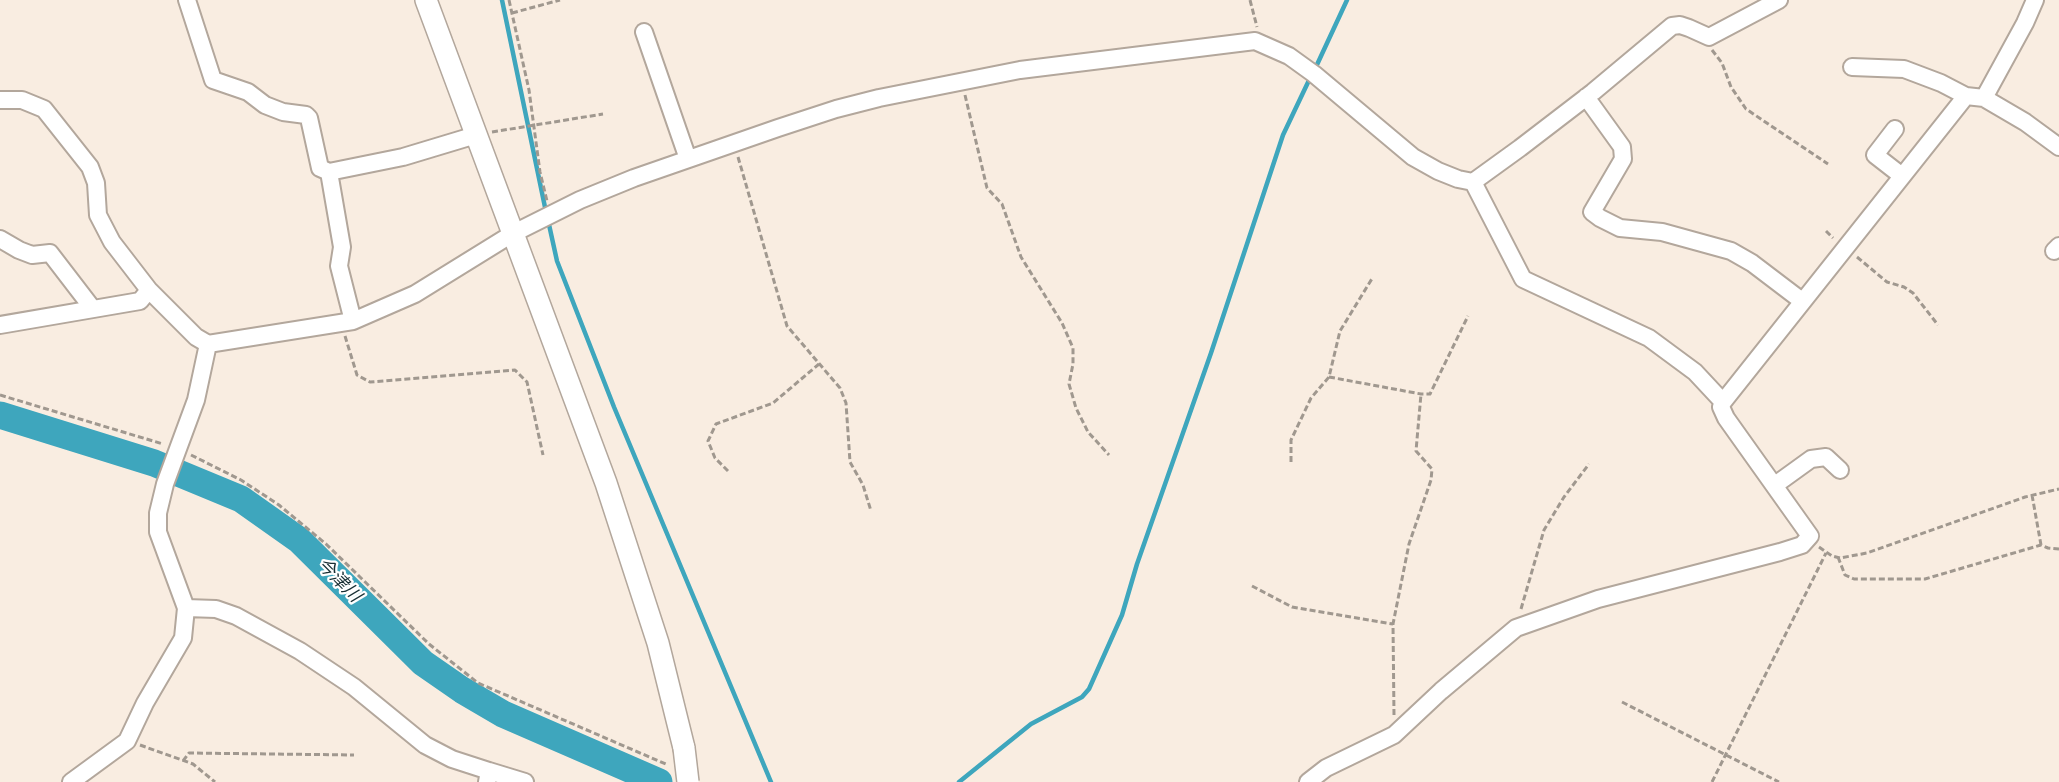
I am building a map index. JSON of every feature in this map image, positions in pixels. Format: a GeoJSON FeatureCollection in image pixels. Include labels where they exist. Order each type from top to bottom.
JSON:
{"type":"FeatureCollection","features":[{"type":"Feature","properties":{"kind":"street"},"geometry":{"type":"LineString","coordinates":[[187,0],[213,80],[248,92],[265,105],[284,112],[306,115],[309,118],[320,168],[329,172],[403,157],[476,135]]}},
{"type":"Feature","properties":{"kind":"street"},"geometry":{"type":"LineString","coordinates":[[426,0],[606,483],[658,643],[684,747],[688,782]]}},
{"type":"Feature","properties":{"kind":"street"},"geometry":{"type":"LineString","coordinates":[[0,100],[22,100],[44,109],[90,167],[96,183],[98,215],[112,242],[149,290],[196,337],[208,344],[347,322],[415,294],[512,234],[580,200],[634,178],[837,109],[879,98],[1020,70],[1255,41],[1289,56],[1314,74],[1413,158],[1458,179],[1473,182],[1586,97],[1672,26],[1689,27],[1709,37],[1779,0]]}},
{"type":"Feature","properties":{"kind":"street"},"geometry":{"type":"LineString","coordinates":[[1984,98],[2035,0]]}},
{"type":"Feature","properties":{"kind":"street"},"geometry":{"type":"LineString","coordinates":[[644,32],[688,159]]}},
{"type":"Feature","properties":{"kind":"street"},"geometry":{"type":"LineString","coordinates":[[1852,67],[1904,69],[1941,83],[1966,96],[1984,98],[2025,122],[2059,147]]}},
{"type":"Feature","properties":{"kind":"street"},"geometry":{"type":"LineString","coordinates":[[1308,782],[1326,768],[1394,735],[1441,691],[1516,628],[1598,599],[1802,545],[1810,536],[1726,418],[1721,407],[1802,301],[1966,96]]}},
{"type":"Feature","properties":{"kind":"street"},"geometry":{"type":"LineString","coordinates":[[1586,97],[1622,147],[1623,159],[1592,212],[1620,228],[1662,232],[1731,251],[1752,263],[1802,301]]}},
{"type":"Feature","properties":{"kind":"street"},"geometry":{"type":"LineString","coordinates":[[1895,129],[1875,155],[1902,176]]}},
{"type":"Feature","properties":{"kind":"street"},"geometry":{"type":"LineString","coordinates":[[329,172],[342,247],[339,266],[347,322]]}},
{"type":"Feature","properties":{"kind":"street"},"geometry":{"type":"LineString","coordinates":[[1473,182],[1523,279],[1649,338],[1695,372],[1723,402]]}},
{"type":"Feature","properties":{"kind":"street"},"geometry":{"type":"LineString","coordinates":[[0,239],[32,255],[50,253],[93,309]]}},
{"type":"Feature","properties":{"kind":"street"},"geometry":{"type":"LineString","coordinates":[[0,325],[140,301],[149,290]]}},
{"type":"Feature","properties":{"kind":"street"},"geometry":{"type":"LineString","coordinates":[[71,782],[127,741],[145,703],[183,638],[186,608],[158,532],[158,513],[165,484],[180,449],[196,400],[208,344]]}},
{"type":"Feature","properties":{"kind":"street"},"geometry":{"type":"LineString","coordinates":[[1775,485],[1811,459],[1826,457],[1840,470]]}},
{"type":"Feature","properties":{"kind":"street"},"geometry":{"type":"LineString","coordinates":[[186,608],[216,609],[236,616],[300,651],[354,687],[425,745],[488,776],[525,782]]}},
{"type":"Feature","properties":{"kind":"path"},"geometry":{"type":"LineString","coordinates":[[509,0],[534,126],[540,172],[551,215]]}},
{"type":"Feature","properties":{"kind":"path"},"geometry":{"type":"LineString","coordinates":[[512,13],[560,0]]}},
{"type":"Feature","properties":{"kind":"path"},"geometry":{"type":"LineString","coordinates":[[1250,0],[1257,24],[1255,41]]}},
{"type":"Feature","properties":{"kind":"path"},"geometry":{"type":"LineString","coordinates":[[1709,37],[1711,49],[1722,63],[1731,87],[1746,109],[1828,164]]}},
{"type":"Feature","properties":{"kind":"path"},"geometry":{"type":"LineString","coordinates":[[962,82],[987,188],[1002,204],[1021,257],[1062,323],[1073,348],[1069,384],[1076,408],[1088,432],[1109,455]]}},
{"type":"Feature","properties":{"kind":"path"},"geometry":{"type":"LineString","coordinates":[[476,135],[603,114]]}},
{"type":"Feature","properties":{"kind":"path"},"geometry":{"type":"LineString","coordinates":[[734,143],[787,326],[840,388],[846,403],[850,462],[863,485],[871,511]]}},
{"type":"Feature","properties":{"kind":"path"},"geometry":{"type":"LineString","coordinates":[[1826,231],[1887,282],[1904,287],[1913,293],[1938,325]]}},
{"type":"Feature","properties":{"kind":"path"},"geometry":{"type":"LineString","coordinates":[[1291,462],[1291,440],[1311,398],[1329,377],[1340,331],[1372,277]]}},
{"type":"Feature","properties":{"kind":"path"},"geometry":{"type":"LineString","coordinates":[[1329,377],[1430,394],[1468,316]]}},
{"type":"Feature","properties":{"kind":"path"},"geometry":{"type":"LineString","coordinates":[[347,322],[357,375],[370,382],[515,370],[527,382],[543,455]]}},
{"type":"Feature","properties":{"kind":"path"},"geometry":{"type":"LineString","coordinates":[[728,471],[716,458],[708,441],[716,424],[773,403],[819,364]]}},
{"type":"Feature","properties":{"kind":"path"},"geometry":{"type":"LineString","coordinates":[[1394,735],[1394,624],[1409,544],[1431,480],[1432,469],[1416,451],[1421,394]]}},
{"type":"Feature","properties":{"kind":"path"},"geometry":{"type":"LineString","coordinates":[[0,395],[180,449],[241,480],[279,505],[326,544],[429,644],[478,683],[669,765]]}},
{"type":"Feature","properties":{"kind":"path"},"geometry":{"type":"LineString","coordinates":[[1516,628],[1544,530],[1564,497],[1589,464]]}},
{"type":"Feature","properties":{"kind":"path"},"geometry":{"type":"LineString","coordinates":[[1810,536],[1821,550],[1838,557],[1867,553],[2032,495],[2059,489]]}},
{"type":"Feature","properties":{"kind":"path"},"geometry":{"type":"LineString","coordinates":[[2032,495],[2041,545]]}},
{"type":"Feature","properties":{"kind":"path"},"geometry":{"type":"LineString","coordinates":[[1838,557],[1845,575],[1854,579],[1925,579],[2041,545],[2059,549]]}},
{"type":"Feature","properties":{"kind":"path"},"geometry":{"type":"LineString","coordinates":[[1712,782],[1826,553]]}},
{"type":"Feature","properties":{"kind":"path"},"geometry":{"type":"LineString","coordinates":[[1252,586],[1292,607],[1394,624]]}},
{"type":"Feature","properties":{"kind":"path"},"geometry":{"type":"LineString","coordinates":[[1622,702],[1779,782]]}},
{"type":"Feature","properties":{"kind":"path"},"geometry":{"type":"LineString","coordinates":[[127,741],[193,764],[215,782]]}},
{"type":"Feature","properties":{"kind":"path"},"geometry":{"type":"LineString","coordinates":[[183,761],[189,753],[354,755]]}},
{"type":"Feature","properties":{"kind":"waterway"},"geometry":{"type":"LineString","coordinates":[[502,0],[546,212]]}},
{"type":"Feature","properties":{"kind":"waterway"},"geometry":{"type":"LineString","coordinates":[[1315,69],[1347,0]]}},
{"type":"Feature","properties":{"kind":"waterway"},"geometry":{"type":"LineString","coordinates":[[959,782],[1031,724],[1082,697],[1089,689],[1122,615],[1137,564],[1211,353],[1283,135],[1311,76]]}},
{"type":"Feature","properties":{"kind":"waterway"},"geometry":{"type":"LineString","coordinates":[[548,220],[557,261],[614,407],[771,782]]}},
{"type":"Feature","properties":{"kind":"waterway","name":"今津川"},"geometry":{"type":"LineString","coordinates":[[0,415],[154,463],[241,499],[299,540],[423,663],[462,690],[503,714],[659,782]]}}]}
